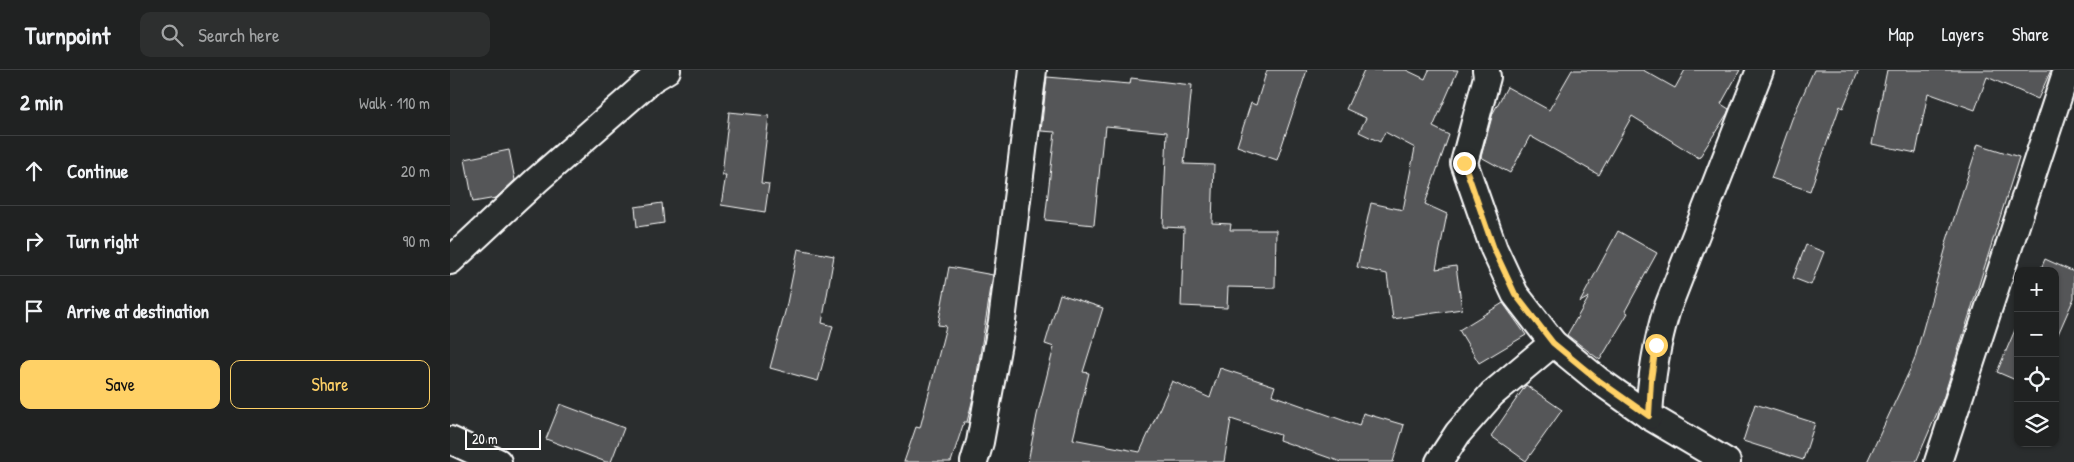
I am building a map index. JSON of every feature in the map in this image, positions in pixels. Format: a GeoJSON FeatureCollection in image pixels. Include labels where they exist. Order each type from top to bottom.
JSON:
{"type":"FeatureCollection","features":[{"type":"Feature","properties":{"kind":"street"},"geometry":{"type":"LineString","coordinates":[[450,261],[537,180],[652,79],[667,70]]}},
{"type":"Feature","properties":{"kind":"street"},"geometry":{"type":"LineString","coordinates":[[974,462],[980,442],[1002,322],[1033,70]]}},
{"type":"Feature","properties":{"kind":"street"},"geometry":{"type":"LineString","coordinates":[[1486,70],[1487,78],[1464,163],[1494,249],[1515,294],[1553,343],[1598,380],[1649,416],[1727,462]]}},
{"type":"Feature","properties":{"kind":"street"},"geometry":{"type":"LineString","coordinates":[[1649,416],[1651,380],[1656,345],[1667,309],[1760,70]]}},
{"type":"Feature","properties":{"kind":"street"},"geometry":{"type":"LineString","coordinates":[[1938,462],[2067,70]]}},
{"type":"Feature","properties":{"kind":"street"},"geometry":{"type":"LineString","coordinates":[[1439,462],[1458,433],[1492,394],[1553,343]]}},
{"type":"Feature","properties":{"kind":"street"},"geometry":{"type":"LineString","coordinates":[[450,440],[498,462]]}},
{"type":"Feature","properties":{"kind":"building"},"geometry":{"type":"Polygon","coordinates":[[[1267,70],[1307,70],[1277,160],[1237,146],[1251,103],[1256,105],[1267,70]]]}},
{"type":"Feature","properties":{"kind":"building"},"geometry":{"type":"Polygon","coordinates":[[[1364,70],[1406,70],[1425,79],[1429,70],[1458,70],[1433,127],[1449,135],[1425,204],[1447,214],[1436,269],[1456,266],[1462,309],[1393,319],[1387,274],[1357,267],[1371,203],[1403,210],[1415,148],[1385,132],[1380,142],[1359,132],[1366,118],[1346,109],[1364,70]]]}},
{"type":"Feature","properties":{"kind":"building"},"geometry":{"type":"Polygon","coordinates":[[[1572,70],[1643,70],[1675,88],[1685,70],[1740,70],[1721,104],[1729,109],[1727,114],[1699,158],[1632,116],[1599,175],[1530,136],[1510,173],[1481,157],[1493,113],[1507,87],[1549,110],[1572,70]]]}},
{"type":"Feature","properties":{"kind":"building"},"geometry":{"type":"Polygon","coordinates":[[[1814,70],[1859,70],[1843,108],[1840,106],[1810,191],[1771,178],[1792,119],[1814,70]]]}},
{"type":"Feature","properties":{"kind":"building"},"geometry":{"type":"Polygon","coordinates":[[[1887,70],[2051,70],[2038,99],[1987,77],[1975,110],[1928,93],[1916,153],[1872,144],[1887,70]]]}},
{"type":"Feature","properties":{"kind":"building"},"geometry":{"type":"Polygon","coordinates":[[[1047,77],[1130,84],[1131,78],[1192,85],[1184,164],[1214,165],[1212,223],[1231,224],[1230,230],[1276,230],[1275,288],[1228,287],[1227,308],[1181,306],[1184,228],[1163,227],[1167,132],[1106,126],[1105,136],[1103,136],[1094,225],[1045,220],[1055,132],[1041,131],[1047,77]]]}},
{"type":"Feature","properties":{"kind":"building"},"geometry":{"type":"Polygon","coordinates":[[[729,112],[769,116],[761,183],[769,184],[765,212],[721,205],[726,175],[722,175],[729,112]]]}},
{"type":"Feature","properties":{"kind":"building"},"geometry":{"type":"Polygon","coordinates":[[[1978,144],[2019,157],[1943,399],[1916,462],[1867,462],[1914,361],[1945,246],[1978,144]]]}},
{"type":"Feature","properties":{"kind":"building"},"geometry":{"type":"Polygon","coordinates":[[[509,150],[515,180],[496,198],[473,202],[465,159],[509,150]]]}},
{"type":"Feature","properties":{"kind":"building"},"geometry":{"type":"Polygon","coordinates":[[[662,203],[664,223],[637,227],[635,207],[662,203]]]}},
{"type":"Feature","properties":{"kind":"building"},"geometry":{"type":"Polygon","coordinates":[[[1618,231],[1657,253],[1625,311],[1628,313],[1600,360],[1567,335],[1589,297],[1580,302],[1618,231]]]}},
{"type":"Feature","properties":{"kind":"building"},"geometry":{"type":"Polygon","coordinates":[[[1806,245],[1824,252],[1811,285],[1793,278],[1806,245]]]}},
{"type":"Feature","properties":{"kind":"building"},"geometry":{"type":"Polygon","coordinates":[[[798,249],[834,256],[822,323],[833,326],[818,381],[770,368],[786,308],[798,249]]]}},
{"type":"Feature","properties":{"kind":"building"},"geometry":{"type":"Polygon","coordinates":[[[2045,259],[2074,272],[2074,298],[2059,332],[2059,267],[2042,267],[2045,259]]]}},
{"type":"Feature","properties":{"kind":"building"},"geometry":{"type":"Polygon","coordinates":[[[949,267],[993,275],[973,398],[967,422],[964,422],[951,462],[904,462],[916,427],[920,428],[946,326],[938,325],[949,267]]]}},
{"type":"Feature","properties":{"kind":"building"},"geometry":{"type":"Polygon","coordinates":[[[1060,294],[1103,308],[1083,372],[1089,373],[1073,439],[1140,452],[1172,381],[1210,398],[1220,368],[1275,386],[1272,395],[1359,426],[1363,413],[1404,425],[1393,462],[1341,462],[1279,440],[1280,435],[1231,419],[1224,462],[1028,462],[1037,415],[1054,347],[1045,344],[1060,294]]]}},
{"type":"Feature","properties":{"kind":"building"},"geometry":{"type":"Polygon","coordinates":[[[1503,303],[1526,335],[1479,363],[1459,330],[1503,303]]]}},
{"type":"Feature","properties":{"kind":"building"},"geometry":{"type":"Polygon","coordinates":[[[2014,332],[2014,379],[1997,372],[2014,332]]]}},
{"type":"Feature","properties":{"kind":"building"},"geometry":{"type":"Polygon","coordinates":[[[1526,385],[1562,410],[1526,461],[1491,436],[1526,385]]]}},
{"type":"Feature","properties":{"kind":"building"},"geometry":{"type":"Polygon","coordinates":[[[560,404],[624,428],[611,462],[606,462],[546,439],[560,404]]]}},
{"type":"Feature","properties":{"kind":"building"},"geometry":{"type":"Polygon","coordinates":[[[1755,404],[1815,423],[1803,460],[1743,441],[1755,404]]]}},
{"type":"Feature","properties":{"kind":"route"},"geometry":{"type":"LineString","coordinates":[[1464,163],[1494,249],[1515,294],[1553,343],[1598,380],[1649,416],[1651,380],[1656,345]]}}]}
